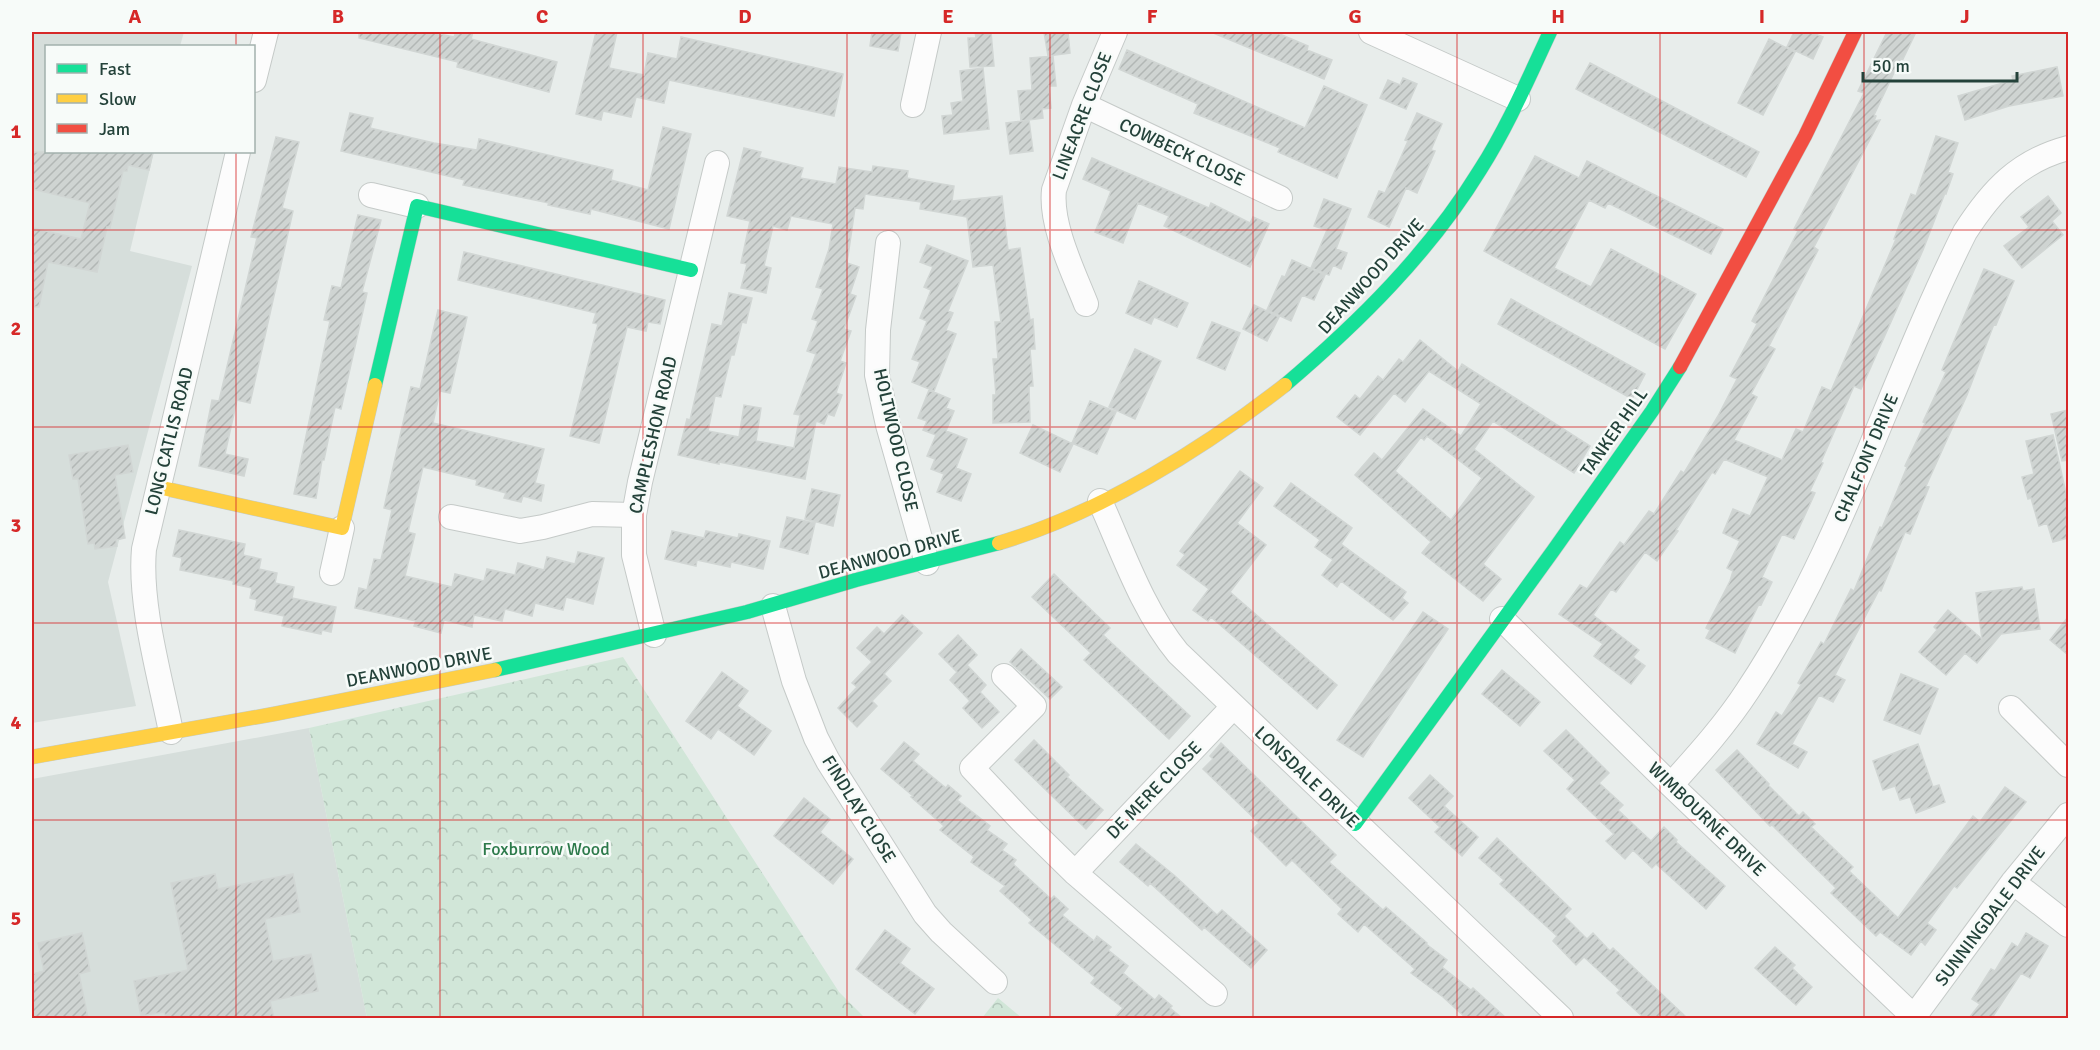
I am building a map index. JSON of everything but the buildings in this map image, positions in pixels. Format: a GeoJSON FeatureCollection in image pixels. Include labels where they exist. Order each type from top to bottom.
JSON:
{"type":"FeatureCollection","features":[{"type":"Feature","properties":{"kind":"street"},"geometry":{"type":"LineString","coordinates":[[255,76],[266,32]]}},
{"type":"Feature","properties":{"kind":"street"},"geometry":{"type":"LineString","coordinates":[[914,105],[929,32]]}},
{"type":"Feature","properties":{"kind":"street","name":"LINEACRE CLOSE"},"geometry":{"type":"LineString","coordinates":[[1086,304],[1064,246],[1053,202],[1059,171],[1114,32]]}},
{"type":"Feature","properties":{"kind":"street"},"geometry":{"type":"LineString","coordinates":[[1371,32],[1400,38],[1518,99]]}},
{"type":"Feature","properties":{"kind":"street","name":"DEANWOOD DRIVE"},"geometry":{"type":"LineString","coordinates":[[32,757],[405,689],[773,606],[856,580],[994,544],[1041,528],[1100,501],[1160,471],[1226,429],[1296,377],[1360,320],[1417,257],[1468,189],[1518,99],[1550,32]]}},
{"type":"Feature","properties":{"kind":"street","name":"TANKER HILL"},"geometry":{"type":"LineString","coordinates":[[1355,824],[1553,551],[1679,369],[1800,146],[1855,32]]}},
{"type":"Feature","properties":{"kind":"street","name":"COWBECK CLOSE"},"geometry":{"type":"LineString","coordinates":[[1084,105],[1280,198]]}},
{"type":"Feature","properties":{"kind":"street","name":"CHALFONT DRIVE"},"geometry":{"type":"LineString","coordinates":[[1671,785],[1709,743],[1741,701],[1781,637],[1829,542],[1965,232],[1980,210],[2006,180],[2040,158],[2068,148]]}},
{"type":"Feature","properties":{"kind":"street","name":"LONG CATLIS ROAD"},"geometry":{"type":"LineString","coordinates":[[171,732],[146,606],[142,567],[144,549],[238,153]]}},
{"type":"Feature","properties":{"kind":"street","name":"CAMPLESHON ROAD"},"geometry":{"type":"LineString","coordinates":[[654,634],[634,555],[634,515],[717,163]]}},
{"type":"Feature","properties":{"kind":"street"},"geometry":{"type":"LineString","coordinates":[[371,195],[691,270]]}},
{"type":"Feature","properties":{"kind":"street"},"geometry":{"type":"LineString","coordinates":[[332,573],[417,206]]}},
{"type":"Feature","properties":{"kind":"street","name":"HOLTWOOD CLOSE"},"geometry":{"type":"LineString","coordinates":[[888,243],[878,330],[878,375],[888,425],[927,563]]}},
{"type":"Feature","properties":{"kind":"street"},"geometry":{"type":"LineString","coordinates":[[158,487],[342,528]]}},
{"type":"Feature","properties":{"kind":"street","name":"LONSDALE DRIVE"},"geometry":{"type":"LineString","coordinates":[[1100,501],[1139,589],[1166,638],[1189,664],[1561,1018]]}},
{"type":"Feature","properties":{"kind":"street"},"geometry":{"type":"LineString","coordinates":[[451,518],[520,531],[592,514],[634,515]]}},
{"type":"Feature","properties":{"kind":"street","name":"FINDLAY CLOSE"},"geometry":{"type":"LineString","coordinates":[[773,606],[804,711],[828,761],[925,914],[995,982]]}},
{"type":"Feature","properties":{"kind":"street","name":"WIMBOURNE DRIVE"},"geometry":{"type":"LineString","coordinates":[[1502,619],[1914,1018]]}},
{"type":"Feature","properties":{"kind":"street"},"geometry":{"type":"LineString","coordinates":[[1004,676],[1034,706],[972,768],[1075,873],[1215,994]]}},
{"type":"Feature","properties":{"kind":"street","name":"DE MERE CLOSE"},"geometry":{"type":"LineString","coordinates":[[1075,873],[1233,706]]}},
{"type":"Feature","properties":{"kind":"street"},"geometry":{"type":"LineString","coordinates":[[2011,708],[2068,765]]}},
{"type":"Feature","properties":{"kind":"street","name":"SUNNINGDALE DRIVE"},"geometry":{"type":"LineString","coordinates":[[1914,1018],[2013,882],[2068,815]]}},
{"type":"Feature","properties":{"kind":"street"},"geometry":{"type":"LineString","coordinates":[[2013,882],[2068,925]]}},
{"type":"Feature","properties":{"kind":"shaded area"},"geometry":{"type":"Polygon","coordinates":[[[32,32],[184,32],[180,45],[45,45],[45,153],[154,153],[130,251],[192,266],[108,582],[136,706],[32,723],[32,32]]]}},
{"type":"Feature","properties":{"kind":"shaded area"},"geometry":{"type":"Polygon","coordinates":[[[309,728],[367,1018],[32,1018],[32,779],[309,728]]]}},
{"type":"Feature","properties":{"kind":"green space","name":"Foxburrow Wood"},"geometry":{"type":"Polygon","coordinates":[[[623,657],[839,992],[865,1018],[367,1018],[309,728],[623,657]]]}},
{"type":"Feature","properties":{"kind":"green space"},"geometry":{"type":"Polygon","coordinates":[[[998,998],[1022,1018],[982,1018],[998,998]]]}},
{"type":"Feature","properties":{"kind":"traffic: fast"},"geometry":{"type":"LineString","coordinates":[[1285,385],[1366,311],[1438,230],[1460,200],[1500,136],[1550,32]]}},
{"type":"Feature","properties":{"kind":"traffic: fast"},"geometry":{"type":"LineString","coordinates":[[375,385],[417,206],[691,270]]}},
{"type":"Feature","properties":{"kind":"traffic: fast"},"geometry":{"type":"LineString","coordinates":[[1355,824],[1553,551],[1652,411],[1680,367]]}},
{"type":"Feature","properties":{"kind":"traffic: fast"},"geometry":{"type":"LineString","coordinates":[[495,670],[747,612],[856,580],[999,543]]}},
{"type":"Feature","properties":{"kind":"traffic: slow"},"geometry":{"type":"LineString","coordinates":[[158,487],[342,528],[375,385]]}},
{"type":"Feature","properties":{"kind":"traffic: slow"},"geometry":{"type":"LineString","coordinates":[[999,543],[1075,515],[1149,477],[1220,432],[1285,385]]}},
{"type":"Feature","properties":{"kind":"traffic: slow"},"geometry":{"type":"LineString","coordinates":[[32,757],[274,714],[495,670]]}},
{"type":"Feature","properties":{"kind":"traffic: jam"},"geometry":{"type":"LineString","coordinates":[[1680,367],[1805,136],[1855,32]]}}]}
